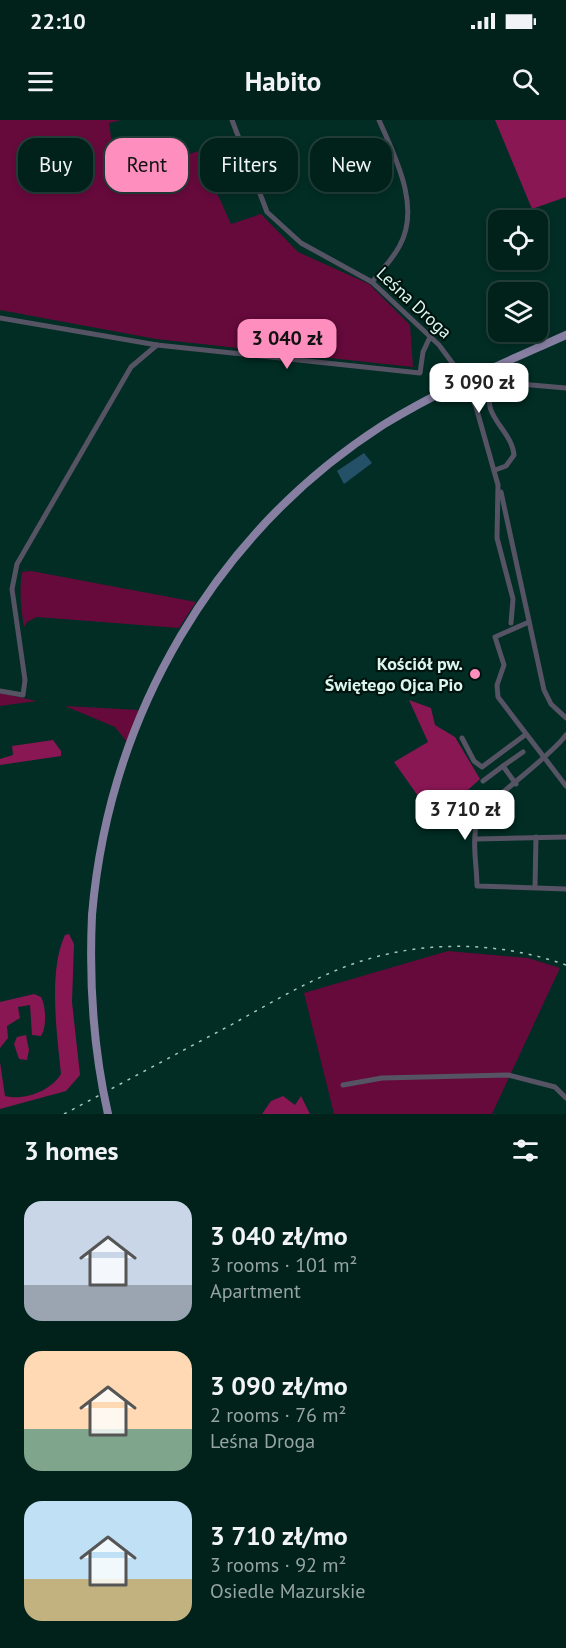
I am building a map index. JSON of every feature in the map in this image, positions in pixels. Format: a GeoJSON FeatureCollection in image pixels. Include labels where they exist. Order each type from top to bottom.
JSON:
{"type":"FeatureCollection","features":[{"type":"Feature","properties":{"kind":"main road"},"geometry":{"type":"LineString","coordinates":[[108,1114],[97,1054],[91,1000],[92,915],[98,855],[118,773],[150,694],[179,637],[199,605],[234,558],[272,516],[318,474],[366,437],[419,404],[464,379],[566,330]]}},
{"type":"Feature","properties":{"kind":"main road"},"geometry":{"type":"LineString","coordinates":[[464,379],[566,334]]}},
{"type":"Feature","properties":{"kind":"street","name":"Leśna Droga"},"geometry":{"type":"LineString","coordinates":[[232,120],[267,212],[301,243],[372,282],[430,337],[464,379],[476,407],[498,485],[497,538],[513,599],[511,623]]}},
{"type":"Feature","properties":{"kind":"street"},"geometry":{"type":"LineString","coordinates":[[372,282],[401,243],[408,205],[405,185],[379,120]]}},
{"type":"Feature","properties":{"kind":"street"},"geometry":{"type":"LineString","coordinates":[[0,318],[157,345],[420,373],[423,352],[430,337]]}},
{"type":"Feature","properties":{"kind":"street"},"geometry":{"type":"LineString","coordinates":[[0,691],[23,695],[26,680],[12,589],[17,564],[131,367],[157,345]]}},
{"type":"Feature","properties":{"kind":"street"},"geometry":{"type":"LineString","coordinates":[[495,470],[506,466],[514,455],[511,440],[490,411],[488,397],[492,390],[508,383],[566,388]]}},
{"type":"Feature","properties":{"kind":"street"},"geometry":{"type":"LineString","coordinates":[[498,485],[548,699],[566,718]]}},
{"type":"Feature","properties":{"kind":"street"},"geometry":{"type":"LineString","coordinates":[[529,622],[495,637],[504,665],[497,685],[498,698],[566,786]]}},
{"type":"Feature","properties":{"kind":"street"},"geometry":{"type":"LineString","coordinates":[[462,738],[474,760],[482,767],[525,735]]}},
{"type":"Feature","properties":{"kind":"street"},"geometry":{"type":"LineString","coordinates":[[566,735],[545,760],[484,810],[476,826],[477,885],[566,889]]}},
{"type":"Feature","properties":{"kind":"street"},"geometry":{"type":"LineString","coordinates":[[483,781],[523,752]]}},
{"type":"Feature","properties":{"kind":"street"},"geometry":{"type":"LineString","coordinates":[[503,766],[516,784]]}},
{"type":"Feature","properties":{"kind":"street"},"geometry":{"type":"LineString","coordinates":[[535,887],[537,837]]}},
{"type":"Feature","properties":{"kind":"street"},"geometry":{"type":"LineString","coordinates":[[477,839],[566,837]]}},
{"type":"Feature","properties":{"kind":"street"},"geometry":{"type":"LineString","coordinates":[[343,1085],[382,1078],[508,1075],[555,1087],[566,1098]]}},
{"type":"Feature","properties":{"kind":"shaded area"},"geometry":{"type":"Polygon","coordinates":[[[0,120],[121,120],[109,123],[111,138],[105,138],[105,192],[188,192],[188,155],[198,151],[200,192],[217,192],[231,224],[261,214],[298,252],[369,284],[410,325],[413,367],[156,339],[0,310],[0,120]]]}},
{"type":"Feature","properties":{"kind":"shaded area"},"geometry":{"type":"Polygon","coordinates":[[[495,120],[566,120],[566,197],[532,209],[495,120]]]}},
{"type":"Feature","properties":{"kind":"shaded area"},"geometry":{"type":"Polygon","coordinates":[[[31,571],[196,602],[179,628],[37,617],[27,622],[24,627],[21,579],[22,572],[31,571]]]}},
{"type":"Feature","properties":{"kind":"shaded area"},"geometry":{"type":"Polygon","coordinates":[[[0,693],[37,701],[0,706],[0,693]]]}},
{"type":"Feature","properties":{"kind":"shaded area"},"geometry":{"type":"Polygon","coordinates":[[[409,700],[431,708],[435,725],[455,737],[480,779],[435,820],[394,762],[428,742],[409,700]]]}},
{"type":"Feature","properties":{"kind":"shaded area"},"geometry":{"type":"Polygon","coordinates":[[[65,706],[139,710],[127,742],[115,727],[65,706]]]}},
{"type":"Feature","properties":{"kind":"shaded area"},"geometry":{"type":"Polygon","coordinates":[[[53,740],[61,751],[61,756],[0,765],[0,759],[13,755],[12,746],[53,740]]]}},
{"type":"Feature","properties":{"kind":"shaded area"},"geometry":{"type":"Polygon","coordinates":[[[69,934],[74,944],[72,1002],[80,1075],[66,1091],[0,1109],[0,1062],[5,1096],[28,1096],[44,1090],[61,1074],[55,984],[60,950],[65,935],[69,934]]]}},
{"type":"Feature","properties":{"kind":"shaded area"},"geometry":{"type":"Polygon","coordinates":[[[448,951],[528,958],[560,968],[492,1114],[334,1114],[304,993],[448,951]]]}},
{"type":"Feature","properties":{"kind":"shaded area"},"geometry":{"type":"Polygon","coordinates":[[[34,994],[41,997],[44,1006],[45,1022],[41,1036],[32,1035],[30,1005],[18,1007],[20,1018],[7,1026],[8,1038],[0,1048],[0,1002],[34,994]]]}},
{"type":"Feature","properties":{"kind":"shaded area"},"geometry":{"type":"Polygon","coordinates":[[[26,1035],[29,1050],[27,1060],[19,1059],[14,1044],[17,1037],[26,1035]]]}},
{"type":"Feature","properties":{"kind":"shaded area"},"geometry":{"type":"Polygon","coordinates":[[[283,1096],[295,1105],[301,1096],[310,1114],[262,1114],[271,1101],[283,1096]]]}},
{"type":"Feature","properties":{"kind":"water"},"geometry":{"type":"Polygon","coordinates":[[[364,453],[372,463],[344,484],[337,471],[364,453]]]}},
{"type":"Feature","properties":{"kind":"railway"},"geometry":{"type":"LineString","coordinates":[[64,1114],[291,992],[358,962],[387,954],[447,946],[507,950],[566,965]]}},
{"type":"Feature","properties":{"kind":"place","name":"Kościół pw. Świętego Ojca Pio"},"geometry":{"type":"Point","coordinates":[475,674]}}]}
